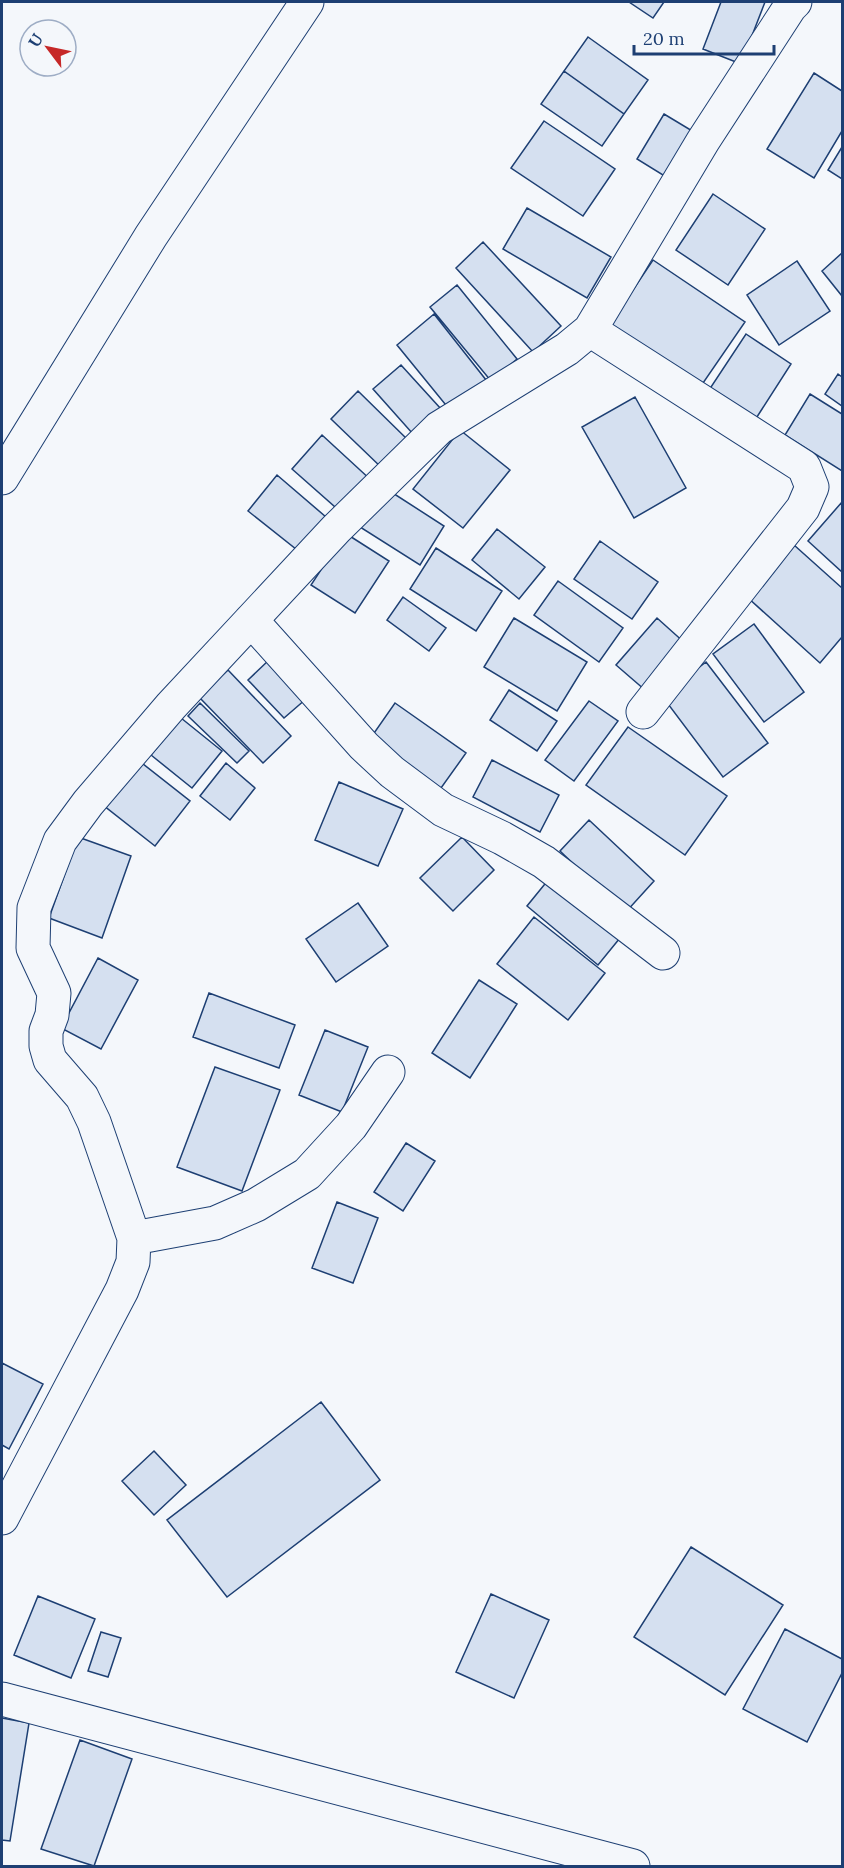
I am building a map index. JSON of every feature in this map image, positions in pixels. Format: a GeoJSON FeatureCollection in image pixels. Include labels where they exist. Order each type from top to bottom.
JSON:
{"type":"FeatureCollection","features":[{"type":"Feature","properties":{"kind":"street"},"geometry":{"type":"LineString","coordinates":[[2,478],[151,236],[307,2]]}},
{"type":"Feature","properties":{"kind":"street"},"geometry":{"type":"LineString","coordinates":[[2,1518],[122,1290],[133,1262],[134,1238],[94,1122],[82,1097],[50,1060],[46,1031],[52,1015],[54,993],[33,948],[34,908],[60,842],[88,803],[171,706],[336,529],[439,428],[567,350],[590,330],[703,141],[789,7],[795,2]]}},
{"type":"Feature","properties":{"kind":"street"},"geometry":{"type":"LineString","coordinates":[[590,330],[804,466],[812,487],[803,508],[643,712]]}},
{"type":"Feature","properties":{"kind":"street"},"geometry":{"type":"LineString","coordinates":[[251,620],[364,746],[392,772],[443,810],[502,838],[544,862],[663,953]]}},
{"type":"Feature","properties":{"kind":"street"},"geometry":{"type":"LineString","coordinates":[[134,1238],[215,1223],[256,1205],[307,1174],[351,1126],[388,1072]]}},
{"type":"Feature","properties":{"kind":"street"},"geometry":{"type":"LineString","coordinates":[[2,1699],[633,1866]]}},
{"type":"Feature","properties":{"kind":"building"},"geometry":{"type":"Polygon","coordinates":[[[629,2],[664,2],[653,18],[629,2]]]}},
{"type":"Feature","properties":{"kind":"building"},"geometry":{"type":"Polygon","coordinates":[[[721,2],[765,2],[741,64],[703,49],[721,2]]]}},
{"type":"Feature","properties":{"kind":"building"},"geometry":{"type":"Polygon","coordinates":[[[588,37],[648,80],[624,114],[564,71],[588,37]]]}},
{"type":"Feature","properties":{"kind":"building"},"geometry":{"type":"Polygon","coordinates":[[[564,71],[624,114],[602,146],[541,104],[564,71]]]}},
{"type":"Feature","properties":{"kind":"building"},"geometry":{"type":"Polygon","coordinates":[[[814,73],[842,91],[842,131],[814,178],[767,149],[814,73]]]}},
{"type":"Feature","properties":{"kind":"building"},"geometry":{"type":"Polygon","coordinates":[[[664,114],[699,135],[671,180],[637,159],[664,114]]]}},
{"type":"Feature","properties":{"kind":"building"},"geometry":{"type":"Polygon","coordinates":[[[544,121],[615,169],[583,216],[511,168],[544,121]]]}},
{"type":"Feature","properties":{"kind":"building"},"geometry":{"type":"Polygon","coordinates":[[[842,147],[842,179],[828,170],[842,147]]]}},
{"type":"Feature","properties":{"kind":"building"},"geometry":{"type":"Polygon","coordinates":[[[713,194],[765,229],[728,285],[676,250],[713,194]]]}},
{"type":"Feature","properties":{"kind":"building"},"geometry":{"type":"Polygon","coordinates":[[[527,208],[611,257],[587,298],[503,249],[527,208]]]}},
{"type":"Feature","properties":{"kind":"building"},"geometry":{"type":"Polygon","coordinates":[[[483,242],[561,326],[533,352],[456,268],[483,242]]]}},
{"type":"Feature","properties":{"kind":"building"},"geometry":{"type":"Polygon","coordinates":[[[842,253],[842,296],[822,271],[842,253]]]}},
{"type":"Feature","properties":{"kind":"building"},"geometry":{"type":"Polygon","coordinates":[[[653,260],[745,322],[701,386],[610,324],[653,260]]]}},
{"type":"Feature","properties":{"kind":"building"},"geometry":{"type":"Polygon","coordinates":[[[797,261],[830,311],[779,345],[747,295],[797,261]]]}},
{"type":"Feature","properties":{"kind":"building"},"geometry":{"type":"Polygon","coordinates":[[[457,285],[517,359],[491,381],[430,307],[457,285]]]}},
{"type":"Feature","properties":{"kind":"building"},"geometry":{"type":"Polygon","coordinates":[[[434,314],[490,385],[454,415],[397,345],[434,314]]]}},
{"type":"Feature","properties":{"kind":"building"},"geometry":{"type":"Polygon","coordinates":[[[746,334],[791,364],[755,420],[709,390],[746,334]]]}},
{"type":"Feature","properties":{"kind":"building"},"geometry":{"type":"Polygon","coordinates":[[[401,365],[441,409],[413,434],[373,389],[401,365]]]}},
{"type":"Feature","properties":{"kind":"building"},"geometry":{"type":"Polygon","coordinates":[[[838,374],[842,377],[842,406],[825,394],[838,374]]]}},
{"type":"Feature","properties":{"kind":"building"},"geometry":{"type":"Polygon","coordinates":[[[358,391],[410,442],[384,470],[331,419],[358,391]]]}},
{"type":"Feature","properties":{"kind":"building"},"geometry":{"type":"Polygon","coordinates":[[[810,394],[842,414],[842,471],[785,435],[810,394]]]}},
{"type":"Feature","properties":{"kind":"building"},"geometry":{"type":"Polygon","coordinates":[[[635,397],[686,488],[634,518],[582,427],[635,397]]]}},
{"type":"Feature","properties":{"kind":"building"},"geometry":{"type":"Polygon","coordinates":[[[460,430],[510,470],[463,528],[413,489],[460,430]]]}},
{"type":"Feature","properties":{"kind":"building"},"geometry":{"type":"Polygon","coordinates":[[[322,435],[372,481],[343,514],[292,469],[322,435]]]}},
{"type":"Feature","properties":{"kind":"building"},"geometry":{"type":"Polygon","coordinates":[[[277,475],[333,523],[306,557],[248,511],[277,475]]]}},
{"type":"Feature","properties":{"kind":"building"},"geometry":{"type":"Polygon","coordinates":[[[385,488],[444,526],[420,565],[360,527],[385,488]]]}},
{"type":"Feature","properties":{"kind":"building"},"geometry":{"type":"Polygon","coordinates":[[[842,502],[842,572],[808,541],[842,502]]]}},
{"type":"Feature","properties":{"kind":"building"},"geometry":{"type":"Polygon","coordinates":[[[497,529],[545,567],[519,599],[472,560],[497,529]]]}},
{"type":"Feature","properties":{"kind":"building"},"geometry":{"type":"Polygon","coordinates":[[[345,533],[389,561],[355,613],[311,585],[345,533]]]}},
{"type":"Feature","properties":{"kind":"building"},"geometry":{"type":"Polygon","coordinates":[[[600,541],[658,582],[632,619],[574,579],[600,541]]]}},
{"type":"Feature","properties":{"kind":"building"},"geometry":{"type":"Polygon","coordinates":[[[794,545],[842,588],[842,637],[820,663],[747,597],[794,545]]]}},
{"type":"Feature","properties":{"kind":"building"},"geometry":{"type":"Polygon","coordinates":[[[436,548],[502,591],[476,631],[410,589],[436,548]]]}},
{"type":"Feature","properties":{"kind":"building"},"geometry":{"type":"Polygon","coordinates":[[[558,581],[623,628],[599,662],[534,615],[558,581]]]}},
{"type":"Feature","properties":{"kind":"building"},"geometry":{"type":"Polygon","coordinates":[[[403,597],[446,628],[429,651],[387,620],[403,597]]]}},
{"type":"Feature","properties":{"kind":"building"},"geometry":{"type":"Polygon","coordinates":[[[514,618],[587,662],[557,711],[484,667],[514,618]]]}},
{"type":"Feature","properties":{"kind":"building"},"geometry":{"type":"Polygon","coordinates":[[[657,618],[686,644],[645,690],[616,665],[657,618]]]}},
{"type":"Feature","properties":{"kind":"building"},"geometry":{"type":"Polygon","coordinates":[[[754,624],[804,692],[764,722],[713,654],[754,624]]]}},
{"type":"Feature","properties":{"kind":"building"},"geometry":{"type":"Polygon","coordinates":[[[270,659],[306,699],[284,718],[248,680],[270,659]]]}},
{"type":"Feature","properties":{"kind":"building"},"geometry":{"type":"Polygon","coordinates":[[[706,662],[768,743],[723,777],[662,696],[706,662]]]}},
{"type":"Feature","properties":{"kind":"building"},"geometry":{"type":"Polygon","coordinates":[[[228,670],[291,736],[263,763],[199,697],[228,670]]]}},
{"type":"Feature","properties":{"kind":"building"},"geometry":{"type":"Polygon","coordinates":[[[509,690],[557,721],[537,751],[490,720],[509,690]]]}},
{"type":"Feature","properties":{"kind":"building"},"geometry":{"type":"Polygon","coordinates":[[[589,701],[618,721],[574,781],[545,760],[589,701]]]}},
{"type":"Feature","properties":{"kind":"building"},"geometry":{"type":"Polygon","coordinates":[[[200,703],[249,751],[237,763],[188,716],[200,703]]]}},
{"type":"Feature","properties":{"kind":"building"},"geometry":{"type":"Polygon","coordinates":[[[395,703],[466,753],[436,795],[365,746],[395,703]]]}},
{"type":"Feature","properties":{"kind":"building"},"geometry":{"type":"Polygon","coordinates":[[[181,718],[222,751],[192,788],[151,755],[181,718]]]}},
{"type":"Feature","properties":{"kind":"building"},"geometry":{"type":"Polygon","coordinates":[[[628,727],[727,796],[685,855],[586,785],[628,727]]]}},
{"type":"Feature","properties":{"kind":"building"},"geometry":{"type":"Polygon","coordinates":[[[138,760],[190,801],[155,846],[103,805],[138,760]]]}},
{"type":"Feature","properties":{"kind":"building"},"geometry":{"type":"Polygon","coordinates":[[[492,760],[559,795],[540,832],[473,797],[492,760]]]}},
{"type":"Feature","properties":{"kind":"building"},"geometry":{"type":"Polygon","coordinates":[[[226,763],[255,788],[230,820],[200,796],[226,763]]]}},
{"type":"Feature","properties":{"kind":"building"},"geometry":{"type":"Polygon","coordinates":[[[339,782],[403,809],[378,866],[315,840],[339,782]]]}},
{"type":"Feature","properties":{"kind":"building"},"geometry":{"type":"Polygon","coordinates":[[[589,820],[654,881],[625,913],[560,851],[589,820]]]}},
{"type":"Feature","properties":{"kind":"building"},"geometry":{"type":"Polygon","coordinates":[[[78,837],[131,856],[102,938],[49,918],[78,837]]]}},
{"type":"Feature","properties":{"kind":"building"},"geometry":{"type":"Polygon","coordinates":[[[462,837],[494,870],[453,911],[420,878],[462,837]]]}},
{"type":"Feature","properties":{"kind":"building"},"geometry":{"type":"Polygon","coordinates":[[[553,874],[624,933],[598,965],[527,906],[553,874]]]}},
{"type":"Feature","properties":{"kind":"building"},"geometry":{"type":"Polygon","coordinates":[[[358,903],[388,946],[336,982],[306,939],[358,903]]]}},
{"type":"Feature","properties":{"kind":"building"},"geometry":{"type":"Polygon","coordinates":[[[534,917],[605,973],[568,1020],[497,964],[534,917]]]}},
{"type":"Feature","properties":{"kind":"building"},"geometry":{"type":"Polygon","coordinates":[[[98,958],[138,980],[101,1049],[61,1028],[98,958]]]}},
{"type":"Feature","properties":{"kind":"building"},"geometry":{"type":"Polygon","coordinates":[[[479,980],[517,1004],[470,1078],[432,1053],[479,980]]]}},
{"type":"Feature","properties":{"kind":"building"},"geometry":{"type":"Polygon","coordinates":[[[209,993],[295,1025],[279,1068],[193,1037],[209,993]]]}},
{"type":"Feature","properties":{"kind":"building"},"geometry":{"type":"Polygon","coordinates":[[[325,1030],[368,1047],[342,1112],[299,1095],[325,1030]]]}},
{"type":"Feature","properties":{"kind":"building"},"geometry":{"type":"Polygon","coordinates":[[[215,1067],[280,1090],[242,1191],[177,1167],[215,1067]]]}},
{"type":"Feature","properties":{"kind":"building"},"geometry":{"type":"Polygon","coordinates":[[[406,1143],[435,1161],[403,1211],[374,1192],[406,1143]]]}},
{"type":"Feature","properties":{"kind":"building"},"geometry":{"type":"Polygon","coordinates":[[[337,1202],[378,1218],[353,1283],[312,1268],[337,1202]]]}},
{"type":"Feature","properties":{"kind":"building"},"geometry":{"type":"Polygon","coordinates":[[[2,1363],[43,1384],[9,1449],[2,1445],[2,1363]]]}},
{"type":"Feature","properties":{"kind":"building"},"geometry":{"type":"Polygon","coordinates":[[[321,1402],[380,1480],[227,1597],[167,1520],[321,1402]]]}},
{"type":"Feature","properties":{"kind":"building"},"geometry":{"type":"Polygon","coordinates":[[[154,1451],[186,1485],[154,1515],[122,1481],[154,1451]]]}},
{"type":"Feature","properties":{"kind":"building"},"geometry":{"type":"Polygon","coordinates":[[[691,1547],[783,1605],[725,1695],[634,1637],[691,1547]]]}},
{"type":"Feature","properties":{"kind":"building"},"geometry":{"type":"Polygon","coordinates":[[[491,1594],[549,1620],[514,1698],[456,1672],[491,1594]]]}},
{"type":"Feature","properties":{"kind":"building"},"geometry":{"type":"Polygon","coordinates":[[[38,1596],[95,1619],[71,1678],[14,1655],[38,1596]]]}},
{"type":"Feature","properties":{"kind":"building"},"geometry":{"type":"Polygon","coordinates":[[[785,1629],[842,1659],[842,1673],[807,1742],[743,1709],[785,1629]]]}},
{"type":"Feature","properties":{"kind":"building"},"geometry":{"type":"Polygon","coordinates":[[[101,1632],[121,1638],[108,1677],[88,1671],[101,1632]]]}},
{"type":"Feature","properties":{"kind":"building"},"geometry":{"type":"Polygon","coordinates":[[[2,1718],[29,1723],[10,1841],[2,1840],[2,1718]]]}},
{"type":"Feature","properties":{"kind":"building"},"geometry":{"type":"Polygon","coordinates":[[[80,1740],[132,1759],[94,1866],[41,1849],[80,1740]]]}}]}
